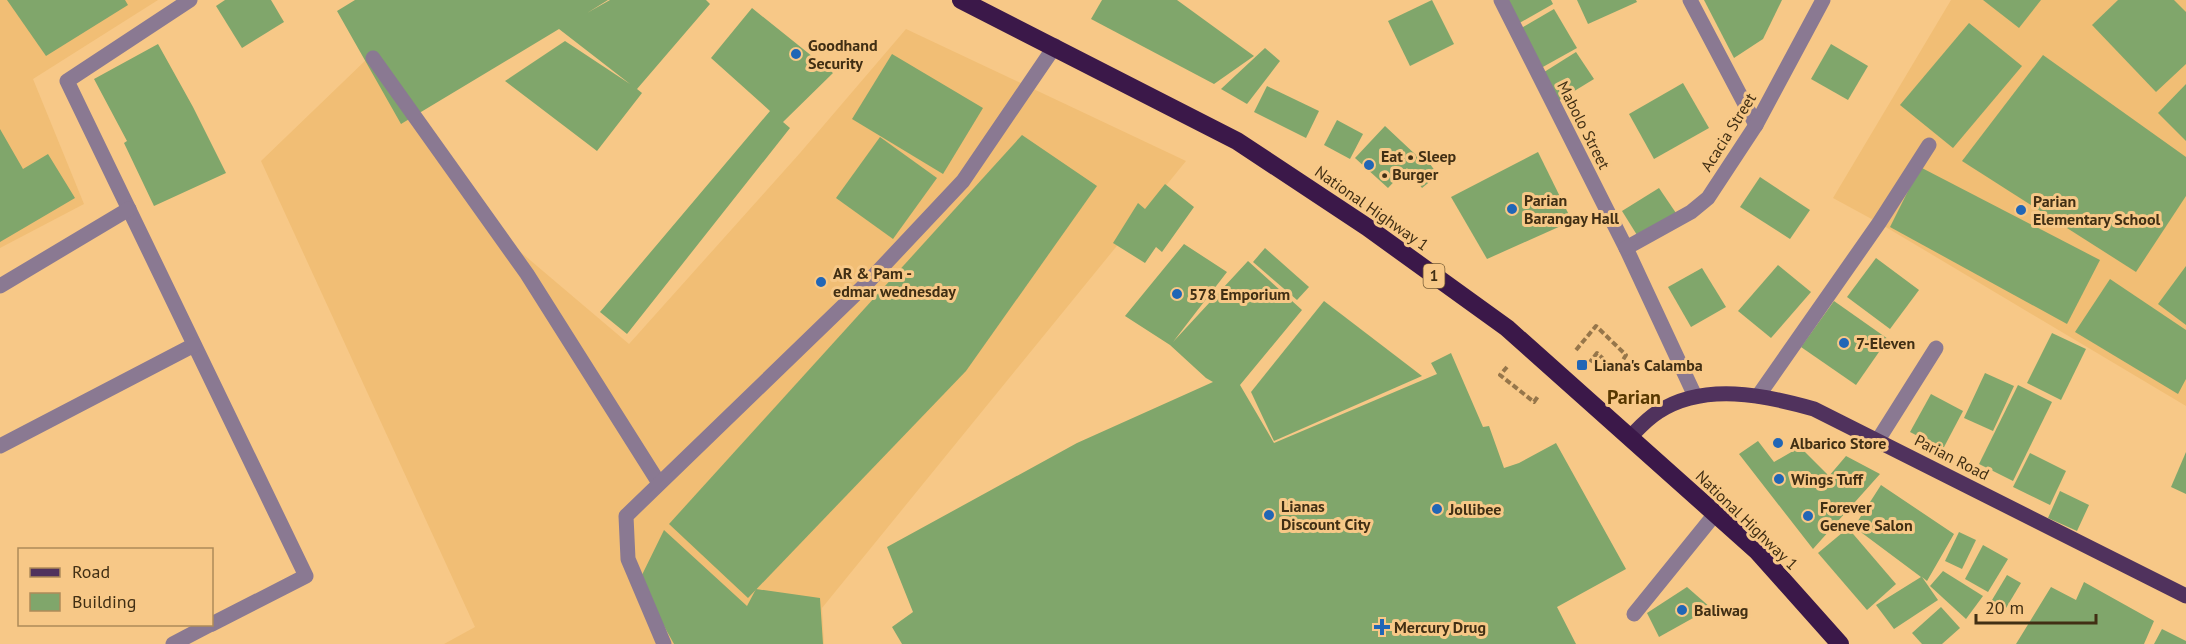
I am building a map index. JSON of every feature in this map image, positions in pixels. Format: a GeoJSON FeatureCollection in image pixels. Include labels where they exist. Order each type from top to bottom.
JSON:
{"type":"FeatureCollection","features":[{"type":"Feature","properties":{"kind":"highway","name":"National Highway 1"},"geometry":{"type":"LineString","coordinates":[[961,0],[980,4],[1055,46],[1238,141],[1367,227],[1507,328],[1757,551],[1840,644]]}},
{"type":"Feature","properties":{"kind":"main road","name":"Parian Road"},"geometry":{"type":"LineString","coordinates":[[1630,436],[1655,413],[1675,402],[1695,396],[1728,394],[1758,396],[1814,409],[2186,596]]}},
{"type":"Feature","properties":{"kind":"street"},"geometry":{"type":"LineString","coordinates":[[190,0],[67,81],[306,576],[213,623]]}},
{"type":"Feature","properties":{"kind":"street","name":"Mabolo Street"},"geometry":{"type":"LineString","coordinates":[[1501,0],[1626,248],[1695,396]]}},
{"type":"Feature","properties":{"kind":"street"},"geometry":{"type":"LineString","coordinates":[[1690,0],[1756,125]]}},
{"type":"Feature","properties":{"kind":"street","name":"Acacia Street"},"geometry":{"type":"LineString","coordinates":[[1626,248],[1691,212],[1708,198],[1756,125],[1822,0]]}},
{"type":"Feature","properties":{"kind":"street"},"geometry":{"type":"LineString","coordinates":[[664,644],[628,559],[626,516],[867,283],[963,181],[1055,46]]}},
{"type":"Feature","properties":{"kind":"street"},"geometry":{"type":"LineString","coordinates":[[373,58],[527,274],[659,483]]}},
{"type":"Feature","properties":{"kind":"street"},"geometry":{"type":"LineString","coordinates":[[1758,396],[1879,223],[1929,146]]}},
{"type":"Feature","properties":{"kind":"street"},"geometry":{"type":"LineString","coordinates":[[0,286],[129,210]]}},
{"type":"Feature","properties":{"kind":"street"},"geometry":{"type":"LineString","coordinates":[[0,446],[194,345]]}},
{"type":"Feature","properties":{"kind":"street"},"geometry":{"type":"LineString","coordinates":[[1878,440],[1936,348]]}},
{"type":"Feature","properties":{"kind":"street"},"geometry":{"type":"LineString","coordinates":[[1634,614],[1715,514]]}},
{"type":"Feature","properties":{"kind":"street"},"geometry":{"type":"LineString","coordinates":[[173,644],[207,626]]}},
{"type":"Feature","properties":{"kind":"path"},"geometry":{"type":"LineString","coordinates":[[1596,326],[1626,355],[1616,370],[1597,353]]}},
{"type":"Feature","properties":{"kind":"path"},"geometry":{"type":"LineString","coordinates":[[1500,375],[1518,388]]}},
{"type":"Feature","properties":{"kind":"shaded area"},"geometry":{"type":"Polygon","coordinates":[[[0,0],[158,0],[33,79],[84,204],[0,248],[0,0]]]}},
{"type":"Feature","properties":{"kind":"shaded area","name":"Parian Elementary School"},"geometry":{"type":"Polygon","coordinates":[[[1951,0],[2186,0],[2186,406],[1879,223],[1833,198],[1951,0]]]}},
{"type":"Feature","properties":{"kind":"shaded area"},"geometry":{"type":"Polygon","coordinates":[[[906,29],[1186,161],[822,608],[824,644],[444,644],[475,627],[261,161],[369,57],[491,227],[629,344],[800,153],[906,29]]]}},
{"type":"Feature","properties":{"kind":"building"},"geometry":{"type":"Polygon","coordinates":[[[7,0],[125,0],[128,5],[46,56],[7,0]]]}},
{"type":"Feature","properties":{"kind":"building"},"geometry":{"type":"Polygon","coordinates":[[[225,0],[271,0],[284,22],[242,48],[216,6],[225,0]]]}},
{"type":"Feature","properties":{"kind":"building"},"geometry":{"type":"Polygon","coordinates":[[[355,0],[608,0],[587,13],[610,0],[706,0],[710,4],[637,89],[642,93],[597,151],[505,81],[565,41],[630,84],[559,29],[401,124],[337,11],[355,0]]]}},
{"type":"Feature","properties":{"kind":"building"},"geometry":{"type":"Polygon","coordinates":[[[1102,0],[1177,0],[1254,56],[1214,84],[1091,19],[1102,0]]]}},
{"type":"Feature","properties":{"kind":"building"},"geometry":{"type":"Polygon","coordinates":[[[1432,0],[1454,44],[1410,66],[1388,21],[1432,0]]]}},
{"type":"Feature","properties":{"kind":"building"},"geometry":{"type":"Polygon","coordinates":[[[1502,0],[1551,0],[1553,4],[1516,25],[1502,0]]]}},
{"type":"Feature","properties":{"kind":"building"},"geometry":{"type":"Polygon","coordinates":[[[1577,0],[1636,0],[1637,2],[1588,24],[1577,0]]]}},
{"type":"Feature","properties":{"kind":"building"},"geometry":{"type":"Polygon","coordinates":[[[1704,0],[1782,0],[1763,39],[1734,58],[1704,0]]]}},
{"type":"Feature","properties":{"kind":"building"},"geometry":{"type":"Polygon","coordinates":[[[1983,0],[2041,0],[2019,28],[1983,0]]]}},
{"type":"Feature","properties":{"kind":"building"},"geometry":{"type":"Polygon","coordinates":[[[2118,0],[2174,0],[2186,12],[2186,64],[2156,92],[2092,25],[2118,0]]]}},
{"type":"Feature","properties":{"kind":"building"},"geometry":{"type":"Polygon","coordinates":[[[752,8],[833,73],[783,122],[790,128],[627,334],[600,312],[770,111],[711,58],[752,8]]]}},
{"type":"Feature","properties":{"kind":"building"},"geometry":{"type":"Polygon","coordinates":[[[1554,9],[1577,48],[1541,68],[1518,30],[1554,9]]]}},
{"type":"Feature","properties":{"kind":"building"},"geometry":{"type":"Polygon","coordinates":[[[1969,23],[2022,66],[1953,148],[1900,105],[1969,23]]]}},
{"type":"Feature","properties":{"kind":"building"},"geometry":{"type":"Polygon","coordinates":[[[158,44],[226,173],[154,206],[124,143],[127,141],[94,79],[158,44]]]}},
{"type":"Feature","properties":{"kind":"building"},"geometry":{"type":"Polygon","coordinates":[[[1831,44],[1868,66],[1848,100],[1811,79],[1831,44]]]}},
{"type":"Feature","properties":{"kind":"building"},"geometry":{"type":"Polygon","coordinates":[[[1265,48],[1280,61],[1247,104],[1221,89],[1265,48]]]}},
{"type":"Feature","properties":{"kind":"building"},"geometry":{"type":"Polygon","coordinates":[[[1576,52],[1594,79],[1558,101],[1541,74],[1576,52]]]}},
{"type":"Feature","properties":{"kind":"building"},"geometry":{"type":"Polygon","coordinates":[[[892,54],[983,108],[943,174],[852,119],[892,54]]]}},
{"type":"Feature","properties":{"kind":"building"},"geometry":{"type":"Polygon","coordinates":[[[2043,55],[2186,157],[2186,196],[2136,272],[1962,161],[2043,55]]]}},
{"type":"Feature","properties":{"kind":"building"},"geometry":{"type":"Polygon","coordinates":[[[1683,83],[1709,128],[1654,159],[1629,114],[1683,83]]]}},
{"type":"Feature","properties":{"kind":"building"},"geometry":{"type":"Polygon","coordinates":[[[2186,84],[2186,141],[2158,113],[2186,84]]]}},
{"type":"Feature","properties":{"kind":"building"},"geometry":{"type":"Polygon","coordinates":[[[1267,86],[1319,111],[1306,138],[1254,112],[1267,86]]]}},
{"type":"Feature","properties":{"kind":"building"},"geometry":{"type":"Polygon","coordinates":[[[1337,120],[1363,134],[1350,159],[1324,145],[1337,120]]]}},
{"type":"Feature","properties":{"kind":"building"},"geometry":{"type":"Polygon","coordinates":[[[1385,126],[1417,156],[1422,153],[1438,175],[1422,188],[1407,168],[1388,188],[1355,158],[1385,126]]]}},
{"type":"Feature","properties":{"kind":"building"},"geometry":{"type":"Polygon","coordinates":[[[0,129],[23,169],[48,154],[75,198],[0,242],[0,129]]]}},
{"type":"Feature","properties":{"kind":"building"},"geometry":{"type":"Polygon","coordinates":[[[1022,135],[1097,186],[966,371],[748,598],[669,524],[1022,135]]]}},
{"type":"Feature","properties":{"kind":"building"},"geometry":{"type":"Polygon","coordinates":[[[880,137],[937,178],[893,239],[836,198],[880,137]]]}},
{"type":"Feature","properties":{"kind":"building","name":"Parian Barangay Hall"},"geometry":{"type":"Polygon","coordinates":[[[1538,152],[1572,221],[1487,259],[1451,197],[1538,152]]]}},
{"type":"Feature","properties":{"kind":"building"},"geometry":{"type":"Polygon","coordinates":[[[1920,167],[2100,260],[2067,324],[1890,227],[1920,167]]]}},
{"type":"Feature","properties":{"kind":"building"},"geometry":{"type":"Polygon","coordinates":[[[1760,177],[1810,210],[1790,239],[1740,207],[1760,177]]]}},
{"type":"Feature","properties":{"kind":"building"},"geometry":{"type":"Polygon","coordinates":[[[1165,184],[1194,207],[1162,252],[1156,247],[1145,263],[1113,243],[1138,203],[1145,209],[1165,184]]]}},
{"type":"Feature","properties":{"kind":"building"},"geometry":{"type":"Polygon","coordinates":[[[1659,188],[1678,216],[1637,235],[1622,211],[1659,188]]]}},
{"type":"Feature","properties":{"kind":"building","name":"Lianas Discount City"},"geometry":{"type":"Polygon","coordinates":[[[1184,244],[1227,272],[1173,342],[1248,261],[1302,310],[1240,385],[1274,443],[1437,374],[1431,363],[1451,353],[1483,427],[1489,426],[1504,468],[1519,463],[1556,443],[1626,569],[1557,607],[1576,644],[902,644],[892,627],[913,612],[887,547],[1077,443],[1213,382],[1170,345],[1125,316],[1184,244]]]}},
{"type":"Feature","properties":{"kind":"building"},"geometry":{"type":"Polygon","coordinates":[[[1265,248],[1309,287],[1297,300],[1253,262],[1265,248]]]}},
{"type":"Feature","properties":{"kind":"building"},"geometry":{"type":"Polygon","coordinates":[[[1876,258],[1919,290],[1890,329],[1847,297],[1876,258]]]}},
{"type":"Feature","properties":{"kind":"building"},"geometry":{"type":"Polygon","coordinates":[[[1778,265],[1811,292],[1771,338],[1738,311],[1778,265]]]}},
{"type":"Feature","properties":{"kind":"building"},"geometry":{"type":"Polygon","coordinates":[[[2186,266],[2186,325],[2158,304],[2186,266]]]}},
{"type":"Feature","properties":{"kind":"building"},"geometry":{"type":"Polygon","coordinates":[[[1702,268],[1726,307],[1691,327],[1668,287],[1702,268]]]}},
{"type":"Feature","properties":{"kind":"building"},"geometry":{"type":"Polygon","coordinates":[[[2110,279],[2186,330],[2186,379],[2178,394],[2075,332],[2110,279]]]}},
{"type":"Feature","properties":{"kind":"building"},"geometry":{"type":"Polygon","coordinates":[[[1324,301],[1422,376],[1274,441],[1251,392],[1324,301]]]}},
{"type":"Feature","properties":{"kind":"building","name":"7-Eleven"},"geometry":{"type":"Polygon","coordinates":[[[1834,301],[1888,339],[1856,385],[1801,347],[1834,301]]]}},
{"type":"Feature","properties":{"kind":"building"},"geometry":{"type":"Polygon","coordinates":[[[2052,333],[2086,349],[2061,400],[2027,383],[2052,333]]]}},
{"type":"Feature","properties":{"kind":"building"},"geometry":{"type":"Polygon","coordinates":[[[1985,373],[2014,386],[1993,431],[1964,418],[1985,373]]]}},
{"type":"Feature","properties":{"kind":"building"},"geometry":{"type":"Polygon","coordinates":[[[2018,385],[2052,402],[2013,481],[1979,464],[2018,385]]]}},
{"type":"Feature","properties":{"kind":"building"},"geometry":{"type":"Polygon","coordinates":[[[1931,394],[1963,411],[1943,449],[1910,432],[1931,394]]]}},
{"type":"Feature","properties":{"kind":"building"},"geometry":{"type":"Polygon","coordinates":[[[1758,441],[1774,462],[1800,447],[1829,476],[1846,456],[1880,474],[1813,549],[1739,454],[1758,441]]]}},
{"type":"Feature","properties":{"kind":"building"},"geometry":{"type":"Polygon","coordinates":[[[2186,452],[2186,494],[2171,487],[2186,452]]]}},
{"type":"Feature","properties":{"kind":"building"},"geometry":{"type":"Polygon","coordinates":[[[2030,453],[2066,471],[2050,505],[2013,487],[2030,453]]]}},
{"type":"Feature","properties":{"kind":"building"},"geometry":{"type":"Polygon","coordinates":[[[1881,485],[1954,534],[1927,581],[1922,577],[1938,600],[1894,629],[1876,605],[1921,577],[1854,527],[1881,485]]]}},
{"type":"Feature","properties":{"kind":"building"},"geometry":{"type":"Polygon","coordinates":[[[2060,491],[2089,505],[2077,531],[2048,518],[2060,491]]]}},
{"type":"Feature","properties":{"kind":"building"},"geometry":{"type":"Polygon","coordinates":[[[1848,528],[1896,584],[1867,610],[1818,553],[1848,528]]]}},
{"type":"Feature","properties":{"kind":"building"},"geometry":{"type":"Polygon","coordinates":[[[664,530],[747,606],[756,589],[820,598],[823,644],[674,644],[639,581],[664,530]]]}},
{"type":"Feature","properties":{"kind":"building"},"geometry":{"type":"Polygon","coordinates":[[[1959,532],[1976,540],[1962,569],[1945,561],[1959,532]]]}},
{"type":"Feature","properties":{"kind":"building"},"geometry":{"type":"Polygon","coordinates":[[[1983,545],[2008,559],[1988,592],[1965,579],[1983,545]]]}},
{"type":"Feature","properties":{"kind":"building"},"geometry":{"type":"Polygon","coordinates":[[[1943,571],[1983,596],[1966,619],[1930,586],[1943,571]]]}},
{"type":"Feature","properties":{"kind":"building"},"geometry":{"type":"Polygon","coordinates":[[[2007,575],[2021,583],[2006,608],[1992,600],[2007,575]]]}},
{"type":"Feature","properties":{"kind":"building"},"geometry":{"type":"Polygon","coordinates":[[[2084,582],[2154,621],[2144,644],[2016,644],[2051,587],[2076,600],[2084,582]]]}},
{"type":"Feature","properties":{"kind":"building"},"geometry":{"type":"Polygon","coordinates":[[[1687,587],[1711,608],[1659,637],[1647,613],[1687,587]]]}},
{"type":"Feature","properties":{"kind":"building"},"geometry":{"type":"Polygon","coordinates":[[[1941,607],[1960,628],[1942,644],[1922,644],[1912,633],[1941,607]]]}},
{"type":"Feature","properties":{"kind":"building"},"geometry":{"type":"Polygon","coordinates":[[[2162,629],[2186,641],[2186,644],[2154,644],[2162,629]]]}},
{"type":"Feature","properties":{"kind":"place","name":"Goodhand Security"},"geometry":{"type":"Point","coordinates":[796,54]}},
{"type":"Feature","properties":{"kind":"place","name":"Eat • Sleep • Burger"},"geometry":{"type":"Point","coordinates":[1369,165]}},
{"type":"Feature","properties":{"kind":"place","name":"Parian Barangay Hall"},"geometry":{"type":"Point","coordinates":[1512,209]}},
{"type":"Feature","properties":{"kind":"place","name":"Parian Elementary School"},"geometry":{"type":"Point","coordinates":[2021,210]}},
{"type":"Feature","properties":{"kind":"place","name":"AR & Pam - edmar wednesday"},"geometry":{"type":"Point","coordinates":[821,282]}},
{"type":"Feature","properties":{"kind":"place","name":"578 Emporium"},"geometry":{"type":"Point","coordinates":[1177,294]}},
{"type":"Feature","properties":{"kind":"place","name":"7-Eleven"},"geometry":{"type":"Point","coordinates":[1844,343]}},
{"type":"Feature","properties":{"kind":"place","name":"Liana's Calamba"},"geometry":{"type":"Point","coordinates":[1582,365]}},
{"type":"Feature","properties":{"kind":"place","name":"Albarico Store"},"geometry":{"type":"Point","coordinates":[1778,443]}},
{"type":"Feature","properties":{"kind":"place","name":"Wings Tuff"},"geometry":{"type":"Point","coordinates":[1779,479]}},
{"type":"Feature","properties":{"kind":"place","name":"Jollibee"},"geometry":{"type":"Point","coordinates":[1437,509]}},
{"type":"Feature","properties":{"kind":"place","name":"Lianas Discount City"},"geometry":{"type":"Point","coordinates":[1269,515]}},
{"type":"Feature","properties":{"kind":"place","name":"Forever Geneve Salon"},"geometry":{"type":"Point","coordinates":[1808,516]}},
{"type":"Feature","properties":{"kind":"place","name":"Baliwag"},"geometry":{"type":"Point","coordinates":[1682,610]}},
{"type":"Feature","properties":{"kind":"place","name":"Mercury Drug"},"geometry":{"type":"Point","coordinates":[1382,627]}},
{"type":"Feature","properties":{"kind":"district","name":"Parian"},"geometry":{"type":"Point","coordinates":[1634,397]}}]}
